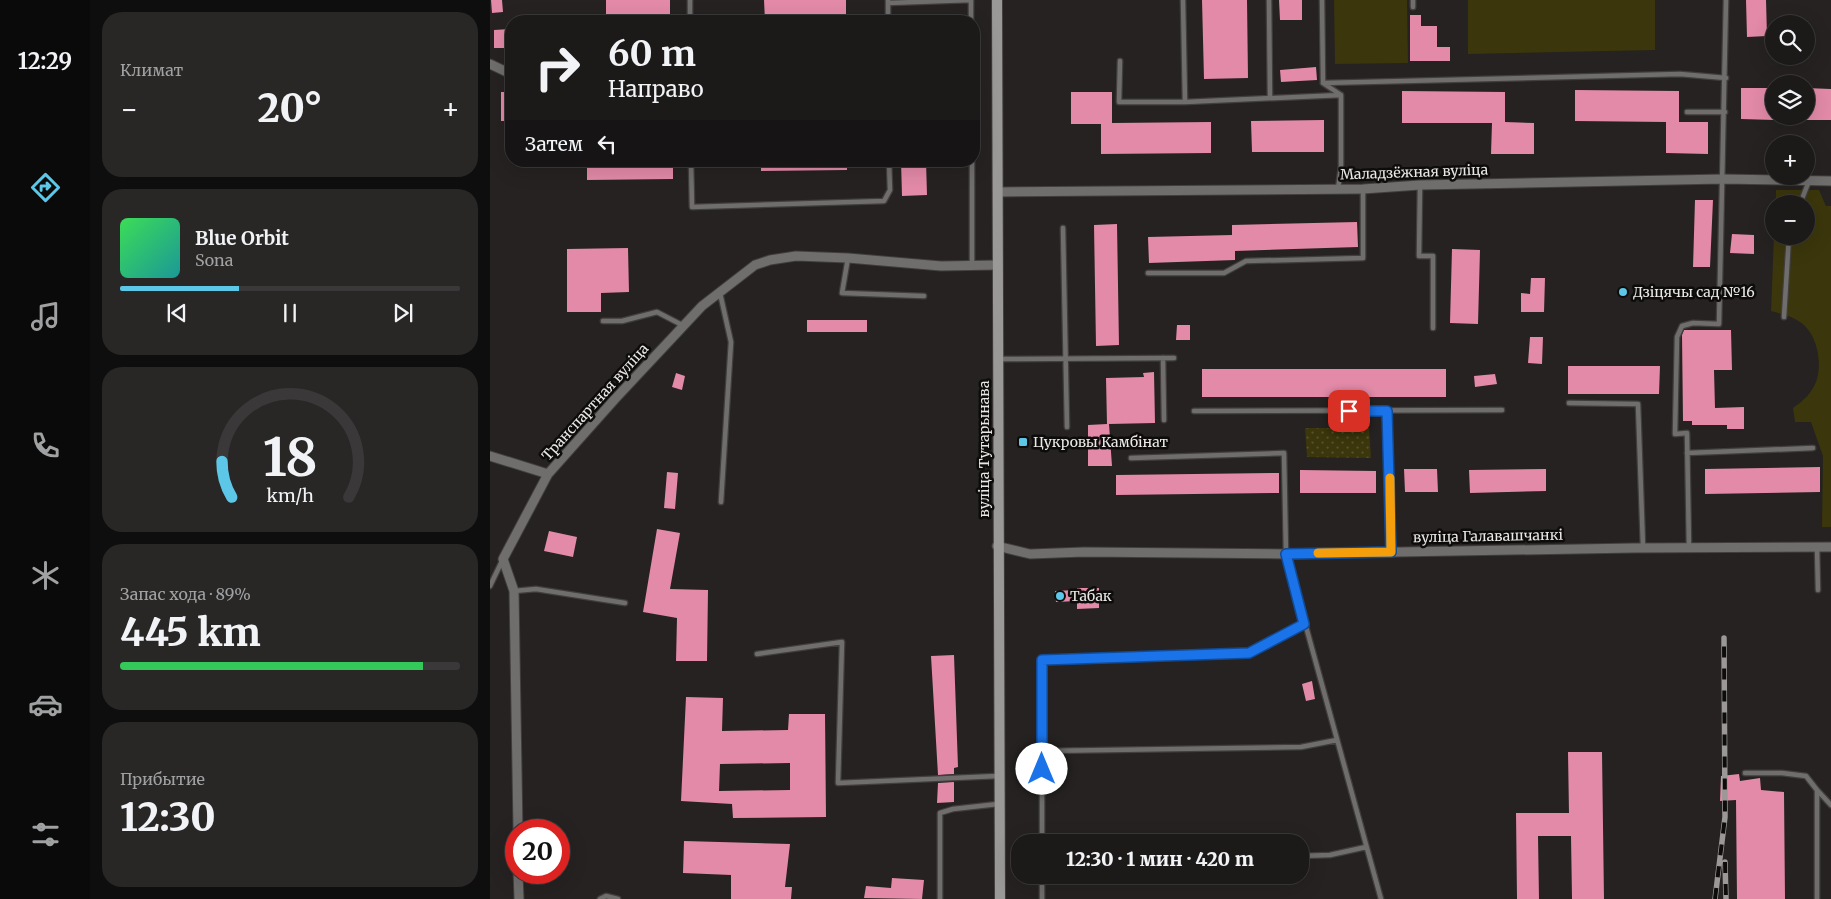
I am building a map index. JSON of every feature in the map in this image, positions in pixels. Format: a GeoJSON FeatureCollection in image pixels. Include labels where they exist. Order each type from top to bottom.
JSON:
{"type":"FeatureCollection","features":[{"type":"Feature","properties":{"kind":"street","name":"вуліца Тутарынава"},"geometry":{"type":"LineString","coordinates":[[996,0],[1000,899]]}},
{"type":"Feature","properties":{"kind":"street"},"geometry":{"type":"LineString","coordinates":[[490,64],[505,71]]}},
{"type":"Feature","properties":{"kind":"street","name":"Маладзёжная вуліца"},"geometry":{"type":"LineString","coordinates":[[998,192],[1363,189],[1420,185],[1765,180]]}},
{"type":"Feature","properties":{"kind":"street","name":"Маладзёжная вуліца"},"geometry":{"type":"LineString","coordinates":[[1815,181],[1831,181]]}},
{"type":"Feature","properties":{"kind":"street","name":"Транспартная вуліца"},"geometry":{"type":"LineString","coordinates":[[502,559],[548,474],[684,326],[720,292],[755,265],[770,260],[796,256],[848,258],[941,266],[998,265]]}},
{"type":"Feature","properties":{"kind":"street"},"geometry":{"type":"LineString","coordinates":[[490,456],[548,474]]}},
{"type":"Feature","properties":{"kind":"street","name":"вуліца Галавашчанкі"},"geometry":{"type":"LineString","coordinates":[[997,546],[1030,554],[1084,552],[1286,554],[1831,547]]}},
{"type":"Feature","properties":{"kind":"street"},"geometry":{"type":"LineString","coordinates":[[502,559],[514,590],[518,819]]}},
{"type":"Feature","properties":{"kind":"street"},"geometry":{"type":"LineString","coordinates":[[518,884],[519,899]]}},
{"type":"Feature","properties":{"kind":"lane"},"geometry":{"type":"LineString","coordinates":[[690,0],[690,15]]}},
{"type":"Feature","properties":{"kind":"lane"},"geometry":{"type":"LineString","coordinates":[[888,15],[888,2],[971,0],[971,15]]}},
{"type":"Feature","properties":{"kind":"lane"},"geometry":{"type":"LineString","coordinates":[[1182,0],[1184,102]]}},
{"type":"Feature","properties":{"kind":"lane"},"geometry":{"type":"LineString","coordinates":[[1268,0],[1270,98]]}},
{"type":"Feature","properties":{"kind":"lane"},"geometry":{"type":"LineString","coordinates":[[1322,0],[1322,83]]}},
{"type":"Feature","properties":{"kind":"lane"},"geometry":{"type":"LineString","coordinates":[[1413,0],[1413,7]]}},
{"type":"Feature","properties":{"kind":"lane"},"geometry":{"type":"LineString","coordinates":[[1689,548],[1687,433],[1675,434],[1677,337],[1682,326],[1693,323],[1719,324],[1726,78],[1726,0]]}},
{"type":"Feature","properties":{"kind":"lane"},"geometry":{"type":"LineString","coordinates":[[1120,61],[1119,102],[1184,102],[1341,95]]}},
{"type":"Feature","properties":{"kind":"lane"},"geometry":{"type":"LineString","coordinates":[[1322,83],[1680,74],[1726,78]]}},
{"type":"Feature","properties":{"kind":"lane"},"geometry":{"type":"LineString","coordinates":[[1322,83],[1341,95]]}},
{"type":"Feature","properties":{"kind":"lane"},"geometry":{"type":"LineString","coordinates":[[1338,189],[1341,167],[1341,95]]}},
{"type":"Feature","properties":{"kind":"lane"},"geometry":{"type":"LineString","coordinates":[[1687,112],[1724,112]]}},
{"type":"Feature","properties":{"kind":"lane"},"geometry":{"type":"LineString","coordinates":[[692,167],[692,207],[884,201],[890,190],[890,167]]}},
{"type":"Feature","properties":{"kind":"lane"},"geometry":{"type":"LineString","coordinates":[[972,167],[972,266]]}},
{"type":"Feature","properties":{"kind":"lane"},"geometry":{"type":"LineString","coordinates":[[1420,185],[1419,256],[1433,256],[1433,328]]}},
{"type":"Feature","properties":{"kind":"lane"},"geometry":{"type":"LineString","coordinates":[[1148,273],[1224,273],[1246,262],[1362,258],[1363,189]]}},
{"type":"Feature","properties":{"kind":"lane"},"geometry":{"type":"LineString","coordinates":[[1063,228],[1067,427]]}},
{"type":"Feature","properties":{"kind":"lane"},"geometry":{"type":"LineString","coordinates":[[1784,317],[1788,245]]}},
{"type":"Feature","properties":{"kind":"lane"},"geometry":{"type":"LineString","coordinates":[[848,258],[842,293],[924,296]]}},
{"type":"Feature","properties":{"kind":"lane"},"geometry":{"type":"LineString","coordinates":[[720,292],[731,342],[721,502]]}},
{"type":"Feature","properties":{"kind":"lane"},"geometry":{"type":"LineString","coordinates":[[602,321],[622,322],[657,312],[684,326]]}},
{"type":"Feature","properties":{"kind":"lane"},"geometry":{"type":"LineString","coordinates":[[998,358],[1174,358]]}},
{"type":"Feature","properties":{"kind":"lane"},"geometry":{"type":"LineString","coordinates":[[1163,358],[1164,420]]}},
{"type":"Feature","properties":{"kind":"lane"},"geometry":{"type":"LineString","coordinates":[[1568,404],[1638,404],[1643,549]]}},
{"type":"Feature","properties":{"kind":"lane"},"geometry":{"type":"LineString","coordinates":[[1194,411],[1502,410]]}},
{"type":"Feature","properties":{"kind":"lane"},"geometry":{"type":"LineString","coordinates":[[1387,411],[1391,552]]}},
{"type":"Feature","properties":{"kind":"lane"},"geometry":{"type":"LineString","coordinates":[[1687,453],[1813,448]]}},
{"type":"Feature","properties":{"kind":"lane"},"geometry":{"type":"LineString","coordinates":[[1131,458],[1284,453],[1286,554],[1381,899]]}},
{"type":"Feature","properties":{"kind":"lane"},"geometry":{"type":"LineString","coordinates":[[1817,547],[1818,590]]}},
{"type":"Feature","properties":{"kind":"lane"},"geometry":{"type":"LineString","coordinates":[[490,586],[502,559]]}},
{"type":"Feature","properties":{"kind":"lane"},"geometry":{"type":"LineString","coordinates":[[514,590],[536,589],[624,603]]}},
{"type":"Feature","properties":{"kind":"lane"},"geometry":{"type":"LineString","coordinates":[[1042,834],[1042,660],[1249,653],[1304,624]]}},
{"type":"Feature","properties":{"kind":"lane"},"geometry":{"type":"LineString","coordinates":[[757,654],[842,642],[838,783],[1000,776]]}},
{"type":"Feature","properties":{"kind":"lane"},"geometry":{"type":"LineString","coordinates":[[1042,751],[1301,747],[1337,740]]}},
{"type":"Feature","properties":{"kind":"lane"},"geometry":{"type":"LineString","coordinates":[[1745,773],[1782,773],[1806,776],[1831,805]]}},
{"type":"Feature","properties":{"kind":"lane"},"geometry":{"type":"LineString","coordinates":[[1817,790],[1817,899]]}},
{"type":"Feature","properties":{"kind":"lane"},"geometry":{"type":"LineString","coordinates":[[940,899],[940,813],[953,809],[1000,804]]}},
{"type":"Feature","properties":{"kind":"lane"},"geometry":{"type":"LineString","coordinates":[[1309,856],[1330,855],[1366,847]]}},
{"type":"Feature","properties":{"kind":"lane"},"geometry":{"type":"LineString","coordinates":[[1042,884],[1042,899]]}},
{"type":"Feature","properties":{"kind":"lane"},"geometry":{"type":"LineString","coordinates":[[600,899],[606,896],[618,899]]}},
{"type":"Feature","properties":{"kind":"shaded area"},"geometry":{"type":"Polygon","coordinates":[[[1334,0],[1407,0],[1408,63],[1335,64],[1334,0]]]}},
{"type":"Feature","properties":{"kind":"shaded area"},"geometry":{"type":"Polygon","coordinates":[[[1468,0],[1655,0],[1655,50],[1468,54],[1468,0]]]}},
{"type":"Feature","properties":{"kind":"shaded area"},"geometry":{"type":"Polygon","coordinates":[[[1776,190],[1819,190],[1826,206],[1831,206],[1831,527],[1822,527],[1823,456],[1811,422],[1795,422],[1793,408],[1806,397],[1816,382],[1819,366],[1817,349],[1811,333],[1800,322],[1771,311],[1774,245],[1815,245],[1815,195],[1776,195],[1776,190]]]}},
{"type":"Feature","properties":{"kind":"shaded area"},"geometry":{"type":"Polygon","coordinates":[[[1305,428],[1369,428],[1371,458],[1307,457],[1305,428]]]}},
{"type":"Feature","properties":{"kind":"building"},"geometry":{"type":"Polygon","coordinates":[[[491,0],[502,0],[503,12],[492,13],[491,0]]]}},
{"type":"Feature","properties":{"kind":"building"},"geometry":{"type":"Polygon","coordinates":[[[606,0],[670,0],[670,15],[606,15],[606,0]]]}},
{"type":"Feature","properties":{"kind":"building"},"geometry":{"type":"Polygon","coordinates":[[[764,0],[846,0],[846,15],[765,15],[764,0]]]}},
{"type":"Feature","properties":{"kind":"building"},"geometry":{"type":"Polygon","coordinates":[[[1202,0],[1247,0],[1248,78],[1204,79],[1202,0]]]}},
{"type":"Feature","properties":{"kind":"building"},"geometry":{"type":"Polygon","coordinates":[[[1279,0],[1302,0],[1302,20],[1280,20],[1279,0]]]}},
{"type":"Feature","properties":{"kind":"building"},"geometry":{"type":"Polygon","coordinates":[[[1746,0],[1766,0],[1765,36],[1747,37],[1746,0]]]}},
{"type":"Feature","properties":{"kind":"building"},"geometry":{"type":"Polygon","coordinates":[[[1410,15],[1421,15],[1421,26],[1437,26],[1437,47],[1450,47],[1450,61],[1410,61],[1410,15]]]}},
{"type":"Feature","properties":{"kind":"building"},"geometry":{"type":"Polygon","coordinates":[[[505,29],[505,48],[494,48],[494,30],[505,29]]]}},
{"type":"Feature","properties":{"kind":"building"},"geometry":{"type":"Polygon","coordinates":[[[1316,67],[1317,80],[1281,82],[1280,70],[1316,67]]]}},
{"type":"Feature","properties":{"kind":"building"},"geometry":{"type":"Polygon","coordinates":[[[1741,88],[1765,88],[1765,120],[1741,119],[1741,88]]]}},
{"type":"Feature","properties":{"kind":"building"},"geometry":{"type":"Polygon","coordinates":[[[1815,88],[1831,89],[1831,120],[1815,120],[1815,88]]]}},
{"type":"Feature","properties":{"kind":"building"},"geometry":{"type":"Polygon","coordinates":[[[1575,90],[1679,91],[1679,122],[1708,122],[1708,154],[1666,153],[1666,122],[1575,121],[1575,90]]]}},
{"type":"Feature","properties":{"kind":"building"},"geometry":{"type":"Polygon","coordinates":[[[1402,91],[1505,92],[1505,122],[1534,123],[1534,154],[1491,154],[1492,123],[1402,123],[1402,91]]]}},
{"type":"Feature","properties":{"kind":"building"},"geometry":{"type":"Polygon","coordinates":[[[501,92],[505,92],[505,121],[501,121],[501,92]]]}},
{"type":"Feature","properties":{"kind":"building"},"geometry":{"type":"Polygon","coordinates":[[[1071,92],[1112,92],[1112,123],[1211,122],[1211,153],[1101,154],[1101,124],[1071,124],[1071,92]]]}},
{"type":"Feature","properties":{"kind":"building"},"geometry":{"type":"Polygon","coordinates":[[[1324,120],[1324,152],[1252,152],[1251,121],[1324,120]]]}},
{"type":"Feature","properties":{"kind":"building"},"geometry":{"type":"Polygon","coordinates":[[[587,167],[673,167],[673,179],[587,180],[587,167]]]}},
{"type":"Feature","properties":{"kind":"building"},"geometry":{"type":"Polygon","coordinates":[[[761,167],[847,167],[847,170],[761,171],[761,167]]]}},
{"type":"Feature","properties":{"kind":"building"},"geometry":{"type":"Polygon","coordinates":[[[901,167],[926,167],[927,195],[902,196],[901,167]]]}},
{"type":"Feature","properties":{"kind":"building"},"geometry":{"type":"Polygon","coordinates":[[[1695,200],[1713,200],[1710,267],[1693,267],[1695,200]]]}},
{"type":"Feature","properties":{"kind":"building"},"geometry":{"type":"Polygon","coordinates":[[[1357,222],[1358,247],[1235,251],[1235,260],[1149,263],[1148,237],[1232,235],[1232,225],[1357,222]]]}},
{"type":"Feature","properties":{"kind":"building"},"geometry":{"type":"Polygon","coordinates":[[[1117,224],[1119,345],[1096,346],[1094,225],[1117,224]]]}},
{"type":"Feature","properties":{"kind":"building"},"geometry":{"type":"Polygon","coordinates":[[[1732,234],[1754,235],[1754,254],[1730,253],[1732,234]]]}},
{"type":"Feature","properties":{"kind":"building"},"geometry":{"type":"Polygon","coordinates":[[[628,248],[629,292],[601,293],[601,312],[567,312],[567,249],[628,248]]]}},
{"type":"Feature","properties":{"kind":"building"},"geometry":{"type":"Polygon","coordinates":[[[1452,249],[1480,250],[1478,324],[1450,323],[1452,249]]]}},
{"type":"Feature","properties":{"kind":"building"},"geometry":{"type":"Polygon","coordinates":[[[1531,278],[1545,278],[1544,312],[1521,312],[1521,293],[1530,294],[1531,278]]]}},
{"type":"Feature","properties":{"kind":"building"},"geometry":{"type":"Polygon","coordinates":[[[807,320],[867,320],[867,332],[807,332],[807,320]]]}},
{"type":"Feature","properties":{"kind":"building"},"geometry":{"type":"Polygon","coordinates":[[[1177,325],[1190,325],[1190,340],[1176,340],[1177,325]]]}},
{"type":"Feature","properties":{"kind":"building"},"geometry":{"type":"Polygon","coordinates":[[[1684,330],[1731,330],[1732,370],[1714,370],[1715,408],[1744,407],[1744,429],[1727,429],[1727,425],[1692,425],[1692,421],[1683,421],[1682,335],[1684,330]]]}},
{"type":"Feature","properties":{"kind":"building"},"geometry":{"type":"Polygon","coordinates":[[[1530,337],[1543,337],[1542,364],[1528,363],[1530,337]]]}},
{"type":"Feature","properties":{"kind":"building"},"geometry":{"type":"Polygon","coordinates":[[[1568,366],[1660,366],[1659,394],[1568,394],[1568,366]]]}},
{"type":"Feature","properties":{"kind":"building"},"geometry":{"type":"Polygon","coordinates":[[[1202,369],[1446,369],[1446,397],[1202,397],[1202,369]]]}},
{"type":"Feature","properties":{"kind":"building"},"geometry":{"type":"Polygon","coordinates":[[[1154,372],[1155,423],[1109,424],[1112,466],[1088,466],[1088,425],[1107,424],[1106,378],[1144,377],[1143,373],[1154,372]]]}},
{"type":"Feature","properties":{"kind":"building"},"geometry":{"type":"Polygon","coordinates":[[[676,373],[685,376],[682,390],[672,387],[676,373]]]}},
{"type":"Feature","properties":{"kind":"building"},"geometry":{"type":"Polygon","coordinates":[[[1495,374],[1497,384],[1475,387],[1474,376],[1495,374]]]}},
{"type":"Feature","properties":{"kind":"building"},"geometry":{"type":"Polygon","coordinates":[[[1820,467],[1820,492],[1705,494],[1705,469],[1820,467]]]}},
{"type":"Feature","properties":{"kind":"building"},"geometry":{"type":"Polygon","coordinates":[[[1404,469],[1437,469],[1438,492],[1405,492],[1404,469]]]}},
{"type":"Feature","properties":{"kind":"building"},"geometry":{"type":"Polygon","coordinates":[[[1546,469],[1546,491],[1470,493],[1469,470],[1546,469]]]}},
{"type":"Feature","properties":{"kind":"building"},"geometry":{"type":"Polygon","coordinates":[[[1300,470],[1376,471],[1376,493],[1300,493],[1300,470]]]}},
{"type":"Feature","properties":{"kind":"building"},"geometry":{"type":"Polygon","coordinates":[[[667,472],[678,473],[675,509],[664,508],[667,472]]]}},
{"type":"Feature","properties":{"kind":"building"},"geometry":{"type":"Polygon","coordinates":[[[1279,473],[1279,493],[1116,495],[1116,475],[1279,473]]]}},
{"type":"Feature","properties":{"kind":"building"},"geometry":{"type":"Polygon","coordinates":[[[657,529],[680,533],[670,589],[708,590],[707,661],[676,661],[677,618],[643,612],[657,529]]]}},
{"type":"Feature","properties":{"kind":"building"},"geometry":{"type":"Polygon","coordinates":[[[549,531],[577,537],[573,557],[544,551],[549,531]]]}},
{"type":"Feature","properties":{"kind":"building"},"geometry":{"type":"Polygon","coordinates":[[[1077,588],[1099,588],[1099,608],[1077,609],[1077,601],[1056,602],[1055,591],[1077,590],[1077,588]]]}},
{"type":"Feature","properties":{"kind":"building"},"geometry":{"type":"Polygon","coordinates":[[[954,655],[958,767],[954,768],[954,774],[938,775],[931,656],[954,655]]]}},
{"type":"Feature","properties":{"kind":"building"},"geometry":{"type":"Polygon","coordinates":[[[1312,681],[1315,699],[1306,701],[1302,684],[1312,681]]]}},
{"type":"Feature","properties":{"kind":"building"},"geometry":{"type":"Polygon","coordinates":[[[686,697],[723,698],[722,731],[788,730],[789,714],[825,714],[826,817],[733,818],[732,804],[681,801],[686,697]],[[790,763],[720,764],[719,791],[790,790],[790,763]]]}},
{"type":"Feature","properties":{"kind":"building"},"geometry":{"type":"Polygon","coordinates":[[[1568,752],[1602,752],[1604,899],[1572,899],[1571,836],[1538,836],[1539,899],[1517,899],[1516,813],[1569,813],[1568,752]]]}},
{"type":"Feature","properties":{"kind":"building"},"geometry":{"type":"Polygon","coordinates":[[[1739,774],[1740,781],[1760,778],[1761,790],[1784,792],[1785,899],[1737,899],[1736,800],[1720,801],[1721,776],[1739,774]]]}},
{"type":"Feature","properties":{"kind":"building"},"geometry":{"type":"Polygon","coordinates":[[[954,782],[954,802],[937,803],[938,783],[954,782]]]}},
{"type":"Feature","properties":{"kind":"building"},"geometry":{"type":"Polygon","coordinates":[[[684,841],[790,844],[785,887],[792,887],[791,899],[731,899],[731,875],[683,873],[684,841]]]}},
{"type":"Feature","properties":{"kind":"building"},"geometry":{"type":"Polygon","coordinates":[[[892,878],[924,880],[922,899],[864,898],[866,886],[891,888],[892,878]]]}},
{"type":"Feature","properties":{"kind":"railway"},"geometry":{"type":"LineString","coordinates":[[1715,899],[1725,817],[1724,638]]}},
{"type":"Feature","properties":{"kind":"railway"},"geometry":{"type":"LineString","coordinates":[[1725,862],[1726,899]]}},
{"type":"Feature","properties":{"kind":"slow traffic"},"geometry":{"type":"LineString","coordinates":[[1318,553],[1391,552],[1390,478]]}},
{"type":"Feature","properties":{"kind":"place","name":"Дзіцячы сад №16"},"geometry":{"type":"Point","coordinates":[1623,292]}},
{"type":"Feature","properties":{"kind":"place","name":"Цукровы Камбінат"},"geometry":{"type":"Point","coordinates":[1023,442]}},
{"type":"Feature","properties":{"kind":"place","name":"Табак"},"geometry":{"type":"Point","coordinates":[1060,596]}},
{"type":"Feature","properties":{"kind":"route"},"geometry":{"type":"LineString","coordinates":[[1042,769],[1042,660],[1249,653],[1304,624],[1286,554],[1391,552],[1390,462],[1387,411],[1349,411]]}}]}
